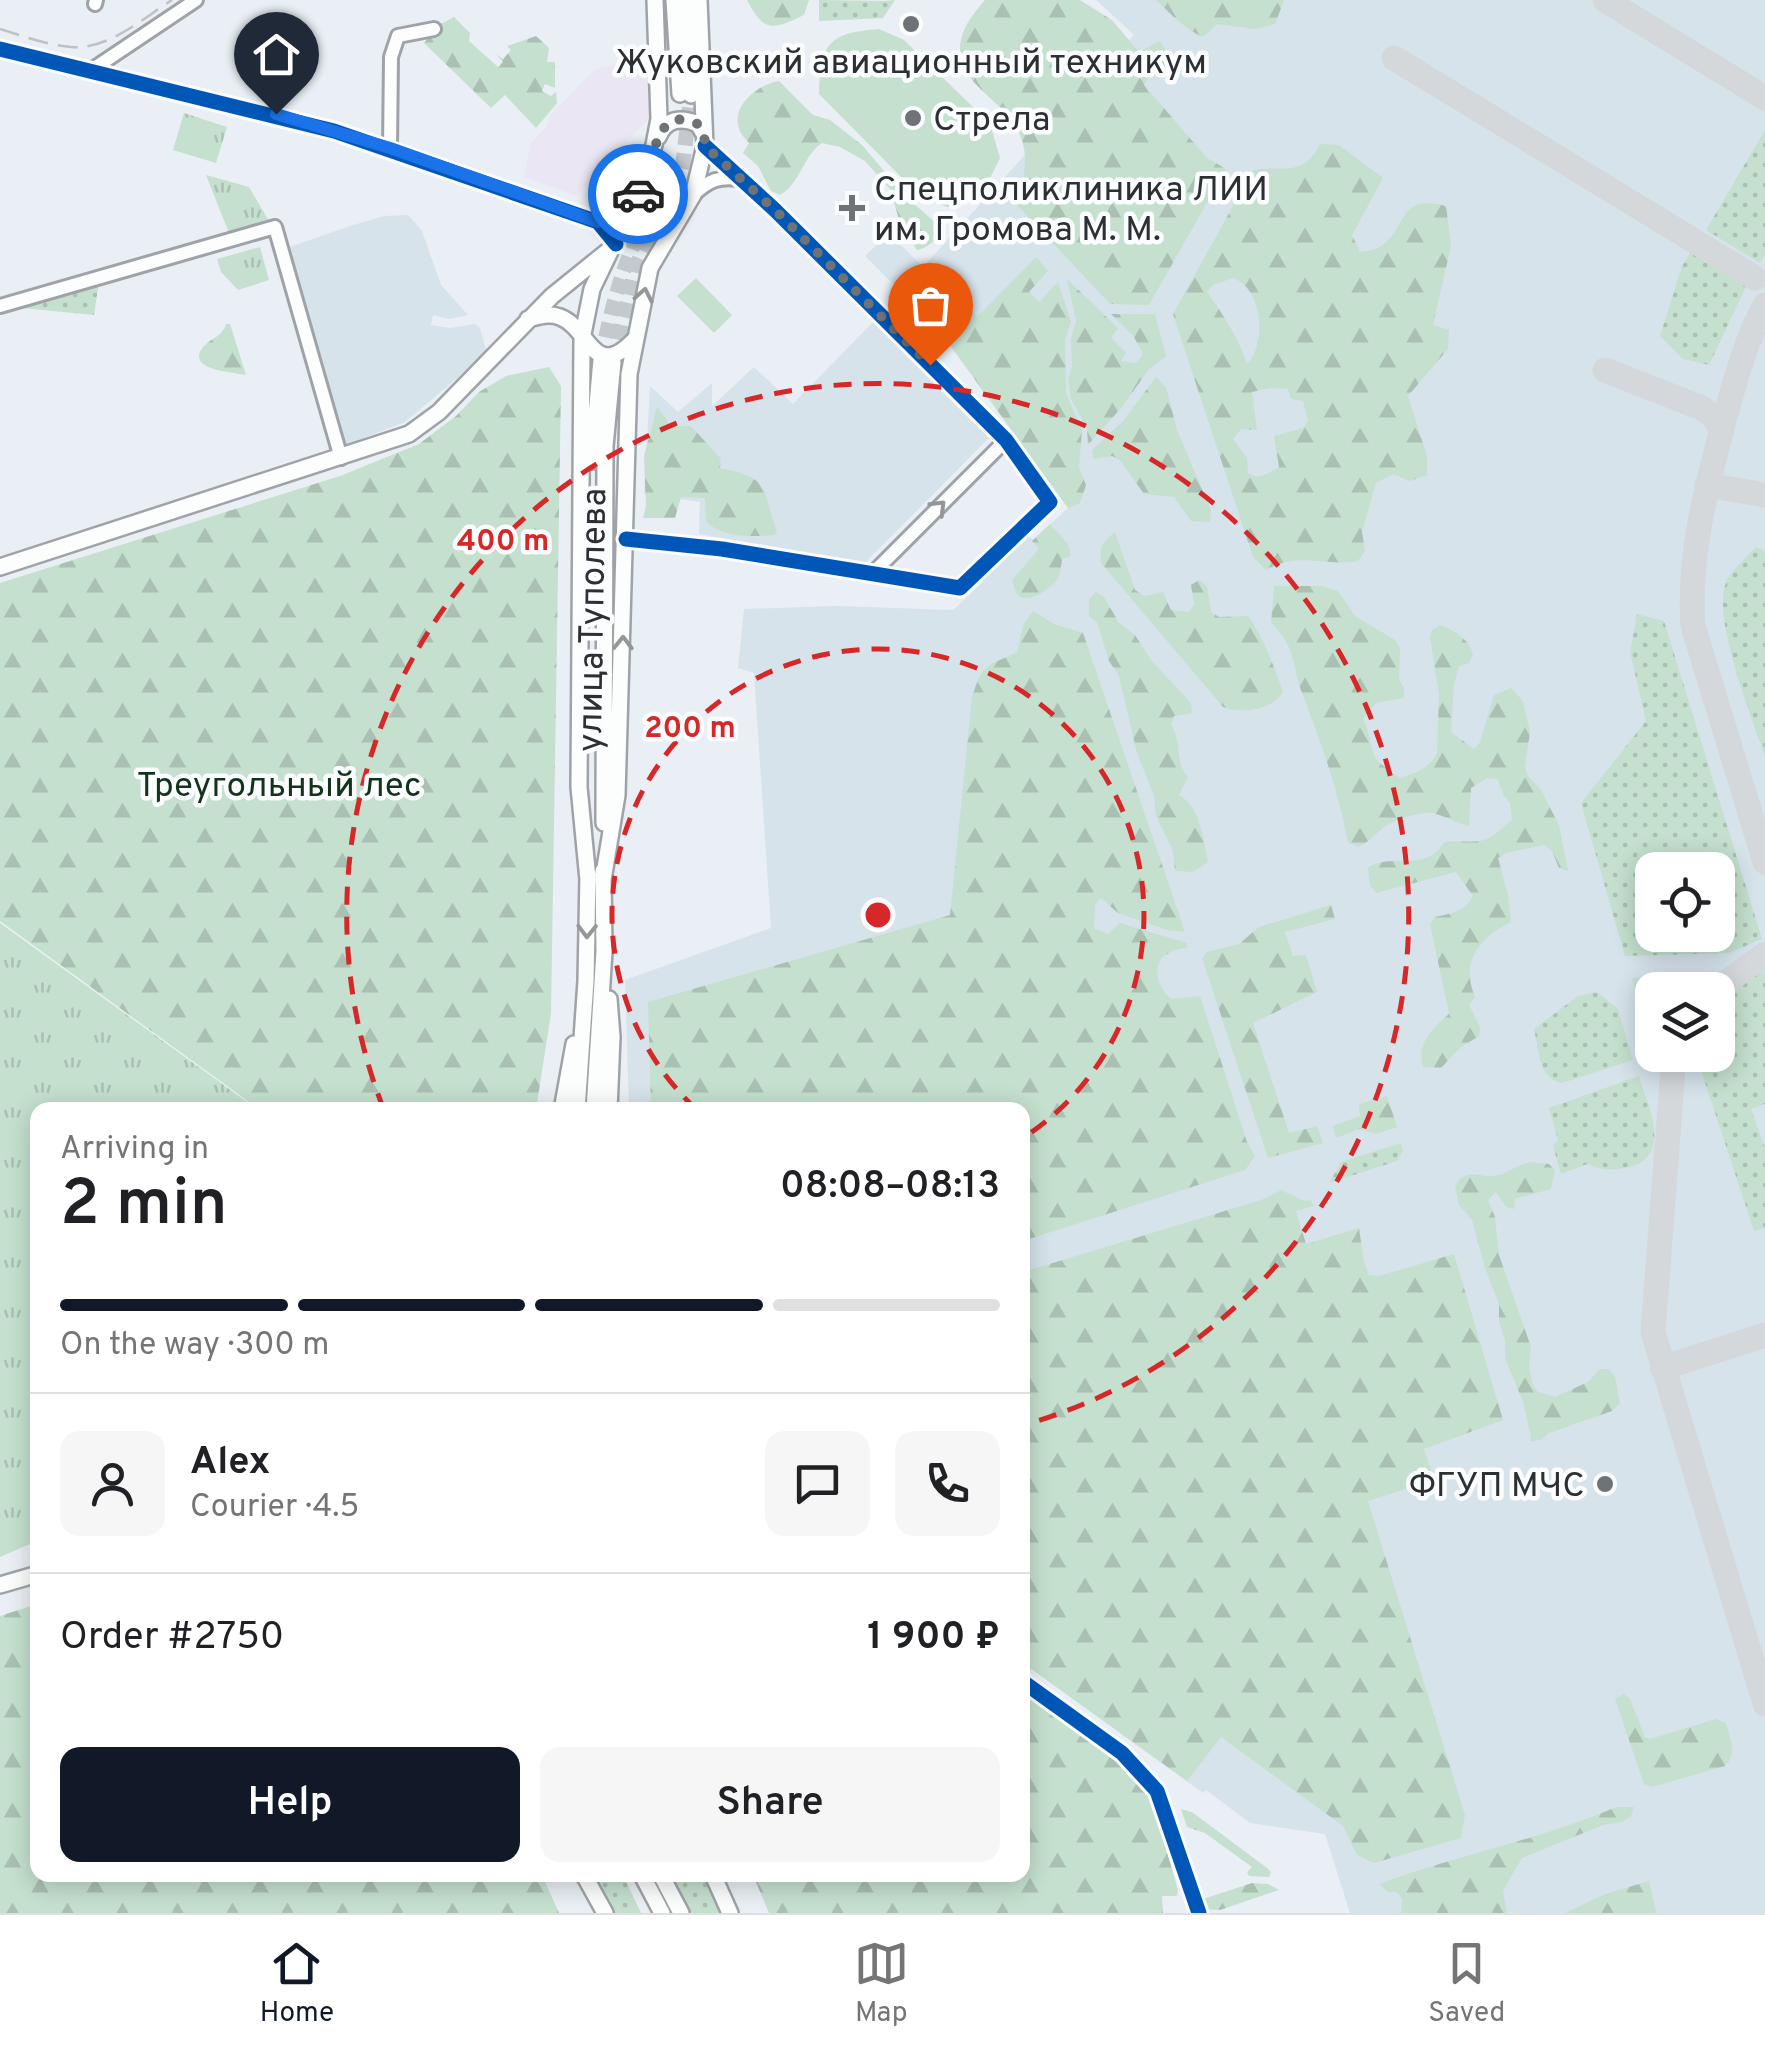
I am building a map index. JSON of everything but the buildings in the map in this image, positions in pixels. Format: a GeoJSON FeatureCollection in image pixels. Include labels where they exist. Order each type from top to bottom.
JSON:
{"type":"FeatureCollection","features":[{"type":"Feature","properties":{"kind":"main road"},"geometry":{"type":"LineString","coordinates":[[654,145],[660,120],[655,0]]}},
{"type":"Feature","properties":{"kind":"main road"},"geometry":{"type":"LineString","coordinates":[[674,0],[685,95],[686,0]]}},
{"type":"Feature","properties":{"kind":"main road","name":"улица Туполева"},"geometry":{"type":"LineString","coordinates":[[596,880],[617,795],[626,420],[646,281],[693,195],[705,140],[699,0]]}},
{"type":"Feature","properties":{"kind":"main road"},"geometry":{"type":"LineString","coordinates":[[654,145],[661,130],[677,119],[698,124],[705,140]]}},
{"type":"Feature","properties":{"kind":"main road","name":"улица Туполева"},"geometry":{"type":"LineString","coordinates":[[609,1102],[612,1037],[604,951],[579,787],[582,340],[592,289],[642,187],[654,145]]}},
{"type":"Feature","properties":{"kind":"main road"},"geometry":{"type":"LineString","coordinates":[[0,567],[409,434],[528,318],[616,244]]}},
{"type":"Feature","properties":{"kind":"main road"},"geometry":{"type":"LineString","coordinates":[[528,318],[560,316],[571,322],[590,350],[609,355],[626,349],[636,338]]}},
{"type":"Feature","properties":{"kind":"main road","name":"улица Туполева"},"geometry":{"type":"LineString","coordinates":[[578,1102],[596,880],[607,361]]}},
{"type":"Feature","properties":{"kind":"main road","name":"улица Туполева"},"geometry":{"type":"LineString","coordinates":[[595,1102],[604,951]]}},
{"type":"Feature","properties":{"kind":"main road","name":"улица Туполева"},"geometry":{"type":"LineString","coordinates":[[563,1102],[586,981]]}},
{"type":"Feature","properties":{"kind":"main road"},"geometry":{"type":"LineString","coordinates":[[0,1585],[30,1576]]}},
{"type":"Feature","properties":{"kind":"main road"},"geometry":{"type":"LineString","coordinates":[[588,1882],[605,1913]]}},
{"type":"Feature","properties":{"kind":"main road"},"geometry":{"type":"LineString","coordinates":[[646,1882],[662,1913]]}},
{"type":"Feature","properties":{"kind":"main road"},"geometry":{"type":"LineString","coordinates":[[665,1882],[681,1913]]}},
{"type":"Feature","properties":{"kind":"main road"},"geometry":{"type":"LineString","coordinates":[[716,1882],[730,1913]]}},
{"type":"Feature","properties":{"kind":"street"},"geometry":{"type":"LineString","coordinates":[[90,71],[196,0]]}},
{"type":"Feature","properties":{"kind":"street"},"geometry":{"type":"LineString","coordinates":[[390,148],[394,46],[398,36],[434,28]]}},
{"type":"Feature","properties":{"kind":"street"},"geometry":{"type":"LineString","coordinates":[[0,48],[276,114],[390,148],[598,222],[616,244]]}},
{"type":"Feature","properties":{"kind":"street"},"geometry":{"type":"LineString","coordinates":[[626,539],[722,549],[960,588],[1050,502],[1006,440],[705,140]]}},
{"type":"Feature","properties":{"kind":"street"},"geometry":{"type":"LineString","coordinates":[[693,195],[706,182],[722,177],[743,180]]}},
{"type":"Feature","properties":{"kind":"street"},"geometry":{"type":"LineString","coordinates":[[598,222],[629,211]]}},
{"type":"Feature","properties":{"kind":"street"},"geometry":{"type":"LineString","coordinates":[[0,306],[275,227],[341,458]]}},
{"type":"Feature","properties":{"kind":"street"},"geometry":{"type":"LineString","coordinates":[[872,574],[1006,440]]}},
{"type":"Feature","properties":{"kind":"street"},"geometry":{"type":"LineString","coordinates":[[1030,1687],[1122,1753],[1157,1791],[1199,1913]]}},
{"type":"Feature","properties":{"kind":"shaded area"},"geometry":{"type":"Polygon","coordinates":[[[1096,0],[1765,0],[1765,1913],[1350,1913],[1325,1834],[1250,1823],[1030,1668],[1030,1102],[629,1102],[625,980],[771,928],[754,673],[738,668],[744,609],[837,606],[953,610],[1012,547],[1015,550],[1029,537],[1033,540],[1068,508],[939,330],[865,256],[889,233],[923,267],[1134,35],[1096,0]]]}},
{"type":"Feature","properties":{"kind":"shaded area"},"geometry":{"type":"Polygon","coordinates":[[[638,59],[650,61],[652,115],[577,196],[524,177],[531,143],[547,126],[550,116],[595,69],[638,59]]]}},
{"type":"Feature","properties":{"kind":"shaded area"},"geometry":{"type":"Polygon","coordinates":[[[408,215],[422,231],[441,285],[468,315],[449,319],[433,315],[431,325],[450,328],[475,324],[480,328],[487,353],[405,422],[340,447],[284,249],[384,216],[408,215]]]}},
{"type":"Feature","properties":{"kind":"shaded area"},"geometry":{"type":"Polygon","coordinates":[[[875,320],[990,437],[866,562],[699,534],[700,502],[644,494],[650,386],[678,412],[712,383],[712,406],[754,367],[793,404],[875,320]]]}},
{"type":"Feature","properties":{"kind":"green space"},"geometry":{"type":"Polygon","coordinates":[[[747,0],[809,0],[804,15],[770,26],[747,0]]]}},
{"type":"Feature","properties":{"kind":"green space"},"geometry":{"type":"Polygon","coordinates":[[[819,0],[895,0],[883,18],[819,21],[819,0]]]}},
{"type":"Feature","properties":{"kind":"green space"},"geometry":{"type":"Polygon","coordinates":[[[985,0],[1080,0],[1112,20],[1139,52],[1160,41],[1179,72],[1150,76],[1144,85],[1207,158],[1226,169],[1149,305],[1110,304],[1015,203],[1024,169],[1023,143],[1013,123],[970,77],[961,61],[965,29],[985,0]]]}},
{"type":"Feature","properties":{"kind":"green space"},"geometry":{"type":"Polygon","coordinates":[[[1156,0],[1284,0],[1275,24],[1255,29],[1217,24],[1203,37],[1156,0]]]}},
{"type":"Feature","properties":{"kind":"green space"},"geometry":{"type":"Polygon","coordinates":[[[454,17],[470,33],[469,41],[498,67],[503,62],[496,54],[503,59],[511,50],[507,46],[536,36],[549,48],[547,62],[555,62],[555,88],[545,84],[542,91],[551,96],[556,92],[557,103],[536,128],[505,95],[491,108],[424,43],[439,25],[454,17]]]}},
{"type":"Feature","properties":{"kind":"green space","name":"Стрела"},"geometry":{"type":"Polygon","coordinates":[[[879,29],[904,40],[991,127],[1000,158],[987,184],[968,200],[948,207],[923,199],[819,94],[822,63],[830,44],[848,34],[879,29]]]}},
{"type":"Feature","properties":{"kind":"green space"},"geometry":{"type":"Polygon","coordinates":[[[779,81],[813,115],[830,120],[862,145],[906,197],[943,229],[932,242],[917,250],[901,226],[890,189],[865,161],[840,147],[822,143],[787,190],[780,195],[771,191],[758,166],[743,153],[749,143],[740,132],[738,120],[748,97],[779,81]]]}},
{"type":"Feature","properties":{"kind":"green space"},"geometry":{"type":"Polygon","coordinates":[[[184,113],[227,127],[216,163],[173,150],[184,113]]]}},
{"type":"Feature","properties":{"kind":"green space"},"geometry":{"type":"Polygon","coordinates":[[[1765,130],[1765,255],[1760,263],[1706,230],[1765,130]]]}},
{"type":"Feature","properties":{"kind":"green space"},"geometry":{"type":"Polygon","coordinates":[[[1320,144],[1339,145],[1383,178],[1352,235],[1360,252],[1388,241],[1415,206],[1446,206],[1451,246],[1433,325],[1449,330],[1448,349],[1408,396],[1427,456],[1427,475],[1410,481],[1393,474],[1376,483],[1362,532],[1365,551],[1358,561],[1290,561],[1266,570],[1253,557],[1173,314],[1253,170],[1292,168],[1314,155],[1320,144]],[[1233,278],[1213,285],[1207,292],[1234,334],[1247,364],[1257,344],[1259,317],[1251,293],[1233,278]],[[1288,389],[1252,392],[1257,430],[1241,429],[1233,439],[1247,458],[1248,473],[1256,476],[1279,467],[1274,436],[1303,428],[1308,420],[1303,401],[1291,399],[1288,389]]]}},
{"type":"Feature","properties":{"kind":"green space"},"geometry":{"type":"Polygon","coordinates":[[[206,175],[249,187],[269,221],[229,233],[206,175]]]}},
{"type":"Feature","properties":{"kind":"green space"},"geometry":{"type":"Polygon","coordinates":[[[1695,245],[1750,278],[1709,365],[1683,359],[1660,336],[1682,266],[1695,245]]]}},
{"type":"Feature","properties":{"kind":"green space"},"geometry":{"type":"Polygon","coordinates":[[[260,247],[269,280],[238,290],[221,272],[217,259],[260,247]]]}},
{"type":"Feature","properties":{"kind":"green space"},"geometry":{"type":"Polygon","coordinates":[[[1036,257],[1048,271],[1029,292],[1039,302],[1058,282],[1071,321],[1065,340],[1066,393],[1082,430],[1079,468],[1086,485],[1080,503],[1068,508],[939,330],[964,305],[977,317],[1036,257]]]}},
{"type":"Feature","properties":{"kind":"green space"},"geometry":{"type":"Polygon","coordinates":[[[696,278],[732,315],[714,333],[677,296],[696,278]]]}},
{"type":"Feature","properties":{"kind":"green space"},"geometry":{"type":"Polygon","coordinates":[[[1067,279],[1118,328],[1111,338],[1126,353],[1121,361],[1136,363],[1143,354],[1134,337],[1111,314],[1155,314],[1166,356],[1149,369],[1088,445],[1087,429],[1071,399],[1068,379],[1076,321],[1067,279]]]}},
{"type":"Feature","properties":{"kind":"green space"},"geometry":{"type":"Polygon","coordinates":[[[99,282],[94,315],[22,308],[99,282]]]}},
{"type":"Feature","properties":{"kind":"green space"},"geometry":{"type":"Polygon","coordinates":[[[230,324],[246,375],[212,368],[200,360],[204,346],[230,324]]]}},
{"type":"Feature","properties":{"kind":"green space","name":"Треугольный лес"},"geometry":{"type":"Polygon","coordinates":[[[549,367],[561,386],[551,1013],[537,1102],[249,1102],[0,921],[0,583],[340,476],[419,444],[456,416],[479,392],[506,376],[549,367]]]}},
{"type":"Feature","properties":{"kind":"green space"},"geometry":{"type":"Polygon","coordinates":[[[1156,377],[1166,387],[1177,430],[1211,510],[1210,522],[1191,521],[1174,497],[1144,494],[1120,460],[1112,456],[1094,459],[1092,450],[1124,420],[1156,377]]]}},
{"type":"Feature","properties":{"kind":"green space"},"geometry":{"type":"Polygon","coordinates":[[[657,407],[671,426],[691,426],[721,459],[720,468],[757,481],[766,495],[777,531],[774,535],[738,535],[712,527],[706,521],[705,498],[681,497],[675,518],[643,518],[644,456],[657,407]]]}},
{"type":"Feature","properties":{"kind":"green space"},"geometry":{"type":"Polygon","coordinates":[[[1050,524],[1068,544],[1071,556],[1062,559],[1059,576],[1052,585],[1035,596],[1023,598],[1012,580],[1039,549],[1032,541],[1050,524]]]}},
{"type":"Feature","properties":{"kind":"green space"},"geometry":{"type":"Polygon","coordinates":[[[1115,532],[1135,590],[1145,596],[1163,592],[1171,610],[1189,612],[1194,604],[1191,585],[1199,580],[1207,586],[1211,612],[1219,617],[1248,616],[1283,692],[1278,698],[1256,709],[1223,707],[1101,563],[1103,545],[1115,532]]]}},
{"type":"Feature","properties":{"kind":"green space"},"geometry":{"type":"Polygon","coordinates":[[[1756,547],[1765,551],[1765,757],[1729,643],[1723,599],[1728,578],[1756,547]]]}},
{"type":"Feature","properties":{"kind":"green space"},"geometry":{"type":"Polygon","coordinates":[[[1274,586],[1321,586],[1338,591],[1355,616],[1395,640],[1400,648],[1399,680],[1404,698],[1376,703],[1363,718],[1376,758],[1400,778],[1426,766],[1437,753],[1439,694],[1432,630],[1440,625],[1456,633],[1469,644],[1473,654],[1469,663],[1459,666],[1451,732],[1474,749],[1480,742],[1494,695],[1511,688],[1523,701],[1530,732],[1525,767],[1559,825],[1568,871],[1559,868],[1552,851],[1544,845],[1498,858],[1511,922],[1482,944],[1471,962],[1475,997],[1469,1005],[1480,1027],[1479,1036],[1461,1047],[1441,1068],[1423,1067],[1421,1058],[1427,1037],[1449,1014],[1430,924],[1435,917],[1462,908],[1473,896],[1456,872],[1376,893],[1370,885],[1368,868],[1428,857],[1443,843],[1488,839],[1512,820],[1510,803],[1497,779],[1487,778],[1471,788],[1469,826],[1435,814],[1419,814],[1387,825],[1358,847],[1348,842],[1334,785],[1292,656],[1271,623],[1274,586]]]}},
{"type":"Feature","properties":{"kind":"green space"},"geometry":{"type":"Polygon","coordinates":[[[1096,592],[1191,703],[1192,713],[1174,716],[1171,725],[1188,777],[1179,795],[1197,815],[1208,862],[1193,872],[1175,871],[1173,851],[1156,816],[1154,796],[1137,753],[1119,676],[1109,661],[1097,622],[1089,617],[1089,599],[1096,592]]]}},
{"type":"Feature","properties":{"kind":"green space"},"geometry":{"type":"Polygon","coordinates":[[[1033,611],[1054,624],[1083,633],[1185,932],[1118,913],[1101,898],[1095,905],[1094,928],[1108,934],[1120,923],[1187,943],[1187,947],[1164,956],[1158,968],[1159,982],[1172,999],[1200,996],[1247,1142],[1255,1156],[1245,1170],[1030,1239],[1030,1102],[651,1102],[648,1002],[950,915],[972,697],[987,667],[1017,652],[1024,623],[1033,611]]]}},
{"type":"Feature","properties":{"kind":"green space"},"geometry":{"type":"Polygon","coordinates":[[[1637,614],[1664,621],[1762,939],[1735,950],[1735,852],[1635,852],[1635,952],[1731,952],[1625,956],[1581,803],[1646,721],[1630,652],[1637,614]]]}},
{"type":"Feature","properties":{"kind":"green space"},"geometry":{"type":"Polygon","coordinates":[[[1331,905],[1335,919],[1285,932],[1293,956],[1306,955],[1317,992],[1253,1023],[1289,1133],[1317,1126],[1323,1143],[1268,1158],[1202,958],[1207,952],[1239,944],[1259,927],[1331,905]]]}},
{"type":"Feature","properties":{"kind":"green space"},"geometry":{"type":"Polygon","coordinates":[[[0,923],[247,1102],[30,1102],[30,1544],[0,1557],[0,923]]]}},
{"type":"Feature","properties":{"kind":"green space"},"geometry":{"type":"Polygon","coordinates":[[[1765,971],[1765,1104],[1751,1109],[1765,1148],[1765,1228],[1754,1231],[1702,1072],[1735,1072],[1735,989],[1747,978],[1765,971]]]}},
{"type":"Feature","properties":{"kind":"green space"},"geometry":{"type":"Polygon","coordinates":[[[1597,992],[1618,1009],[1633,1060],[1562,1083],[1554,1080],[1541,1062],[1534,1029],[1578,996],[1597,992]]]}},
{"type":"Feature","properties":{"kind":"green space"},"geometry":{"type":"Polygon","coordinates":[[[97,995],[172,1049],[159,1067],[84,1013],[97,995]]]}},
{"type":"Feature","properties":{"kind":"green space"},"geometry":{"type":"Polygon","coordinates":[[[1639,1076],[1654,1127],[1652,1150],[1645,1160],[1615,1169],[1587,1164],[1561,1174],[1553,1146],[1558,1140],[1549,1108],[1639,1076]]]}},
{"type":"Feature","properties":{"kind":"green space"},"geometry":{"type":"Polygon","coordinates":[[[1387,1096],[1397,1127],[1376,1134],[1360,1129],[1336,1138],[1333,1126],[1360,1116],[1359,1104],[1387,1096]]]}},
{"type":"Feature","properties":{"kind":"green space"},"geometry":{"type":"Polygon","coordinates":[[[1401,1143],[1403,1151],[1397,1161],[1329,1183],[1341,1162],[1401,1143]]]}},
{"type":"Feature","properties":{"kind":"green space"},"geometry":{"type":"Polygon","coordinates":[[[1530,1162],[1549,1164],[1555,1170],[1551,1189],[1514,1199],[1515,1209],[1506,1207],[1496,1192],[1488,1200],[1495,1217],[1499,1255],[1531,1347],[1529,1367],[1533,1386],[1538,1392],[1555,1397],[1588,1382],[1600,1369],[1609,1369],[1615,1376],[1620,1404],[1612,1411],[1532,1441],[1523,1402],[1505,1358],[1499,1304],[1472,1220],[1459,1205],[1455,1186],[1464,1176],[1499,1175],[1530,1162]]]}},
{"type":"Feature","properties":{"kind":"green space"},"geometry":{"type":"Polygon","coordinates":[[[1281,1190],[1304,1201],[1311,1200],[1313,1206],[1296,1211],[1306,1244],[1359,1228],[1369,1275],[1379,1276],[1454,1254],[1503,1420],[1424,1449],[1434,1480],[1368,1501],[1465,1815],[1461,1838],[1374,1863],[1357,1855],[1343,1826],[1221,1737],[1187,1781],[1030,1668],[1030,1270],[1261,1200],[1281,1190]]]}},
{"type":"Feature","properties":{"kind":"green space"},"geometry":{"type":"Polygon","coordinates":[[[30,1606],[30,1882],[545,1882],[559,1913],[0,1913],[0,1616],[30,1606]]]}},
{"type":"Feature","properties":{"kind":"green space"},"geometry":{"type":"Polygon","coordinates":[[[1624,1694],[1630,1699],[1645,1737],[1650,1739],[1716,1719],[1726,1723],[1732,1746],[1729,1761],[1725,1766],[1652,1787],[1644,1784],[1615,1699],[1624,1694]]]}},
{"type":"Feature","properties":{"kind":"green space"},"geometry":{"type":"Polygon","coordinates":[[[1030,1699],[1119,1761],[1152,1800],[1178,1890],[1177,1896],[1162,1896],[1163,1913],[769,1913],[756,1882],[1030,1882],[1030,1699]]]}},
{"type":"Feature","properties":{"kind":"green space"},"geometry":{"type":"Polygon","coordinates":[[[1616,1807],[1634,1807],[1631,1816],[1622,1822],[1603,1825],[1522,1858],[1503,1891],[1507,1913],[1401,1913],[1402,1899],[1397,1892],[1388,1892],[1379,1884],[1558,1829],[1616,1807]]]}},
{"type":"Feature","properties":{"kind":"green space"},"geometry":{"type":"Polygon","coordinates":[[[1181,1809],[1192,1812],[1267,1868],[1271,1872],[1269,1877],[1249,1876],[1247,1872],[1252,1867],[1205,1833],[1187,1827],[1181,1809]]]}},
{"type":"Feature","properties":{"kind":"green space"},"geometry":{"type":"Polygon","coordinates":[[[1649,1881],[1656,1913],[1565,1913],[1605,1894],[1649,1881]]]}},
{"type":"Feature","properties":{"kind":"green space"},"geometry":{"type":"Polygon","coordinates":[[[595,1882],[626,1882],[641,1913],[612,1913],[595,1882]]]}},
{"type":"Feature","properties":{"kind":"green space"},"geometry":{"type":"Polygon","coordinates":[[[674,1882],[713,1882],[725,1913],[689,1913],[674,1882]]]}},
{"type":"Feature","properties":{"kind":"green space"},"geometry":{"type":"Polygon","coordinates":[[[1252,1883],[1268,1884],[1279,1890],[1220,1910],[1202,1909],[1203,1899],[1252,1883]]]}},
{"type":"Feature","properties":{"kind":"taxiway"},"geometry":{"type":"LineString","coordinates":[[1605,0],[1765,98]]}},
{"type":"Feature","properties":{"kind":"taxiway"},"geometry":{"type":"LineString","coordinates":[[1394,58],[1755,278]]}},
{"type":"Feature","properties":{"kind":"taxiway"},"geometry":{"type":"LineString","coordinates":[[1765,305],[1741,362],[1711,472],[1696,548],[1692,600],[1693,626],[1765,862]]}},
{"type":"Feature","properties":{"kind":"taxiway"},"geometry":{"type":"LineString","coordinates":[[1605,370],[1702,408],[1722,430]]}},
{"type":"Feature","properties":{"kind":"taxiway"},"geometry":{"type":"LineString","coordinates":[[1707,485],[1765,495]]}},
{"type":"Feature","properties":{"kind":"taxiway"},"geometry":{"type":"LineString","coordinates":[[1735,976],[1765,954]]}},
{"type":"Feature","properties":{"kind":"taxiway"},"geometry":{"type":"LineString","coordinates":[[1673,1072],[1653,1332],[1765,1704]]}},
{"type":"Feature","properties":{"kind":"taxiway"},"geometry":{"type":"LineString","coordinates":[[1662,1368],[1765,1335]]}},
{"type":"Feature","properties":{"kind":"tunnel"},"geometry":{"type":"LineString","coordinates":[[613,362],[636,267],[674,192],[683,162],[691,95]]}},
{"type":"Feature","properties":{"kind":"tunnel"},"geometry":{"type":"LineString","coordinates":[[601,360],[626,263],[673,162]]}},
{"type":"Feature","properties":{"kind":"railway"},"geometry":{"type":"LineString","coordinates":[[0,29],[53,44],[85,47],[124,32],[172,0]]}},
{"type":"Feature","properties":{"kind":"cycle path"},"geometry":{"type":"LineString","coordinates":[[0,49],[334,131],[598,222],[616,244]]}},
{"type":"Feature","properties":{"kind":"cycle path"},"geometry":{"type":"LineString","coordinates":[[626,539],[722,549],[960,588],[1050,502],[1006,440],[775,210],[705,146]]}},
{"type":"Feature","properties":{"kind":"cycle path"},"geometry":{"type":"LineString","coordinates":[[1030,1687],[1122,1753],[1157,1791],[1199,1913]]}},
{"type":"Feature","properties":{"kind":"way so far"},"geometry":{"type":"LineString","coordinates":[[638,194],[661,130],[677,119],[698,124],[705,146],[930,365]]}},
{"type":"Feature","properties":{"kind":"place","name":"Жуковский авиационный техникум"},"geometry":{"type":"Point","coordinates":[911,24]}},
{"type":"Feature","properties":{"kind":"place","name":"Стрела"},"geometry":{"type":"Point","coordinates":[913,118]}},
{"type":"Feature","properties":{"kind":"place","name":"Спецполиклиника ЛИИ им. Громова М. М."},"geometry":{"type":"Point","coordinates":[852,208]}},
{"type":"Feature","properties":{"kind":"place","name":"ФГУП МЧС"},"geometry":{"type":"Point","coordinates":[1605,1484]}},
{"type":"Feature","properties":{"kind":"route"},"geometry":{"type":"LineString","coordinates":[[276,114],[390,148],[598,222],[627,216],[638,194]]}}]}
